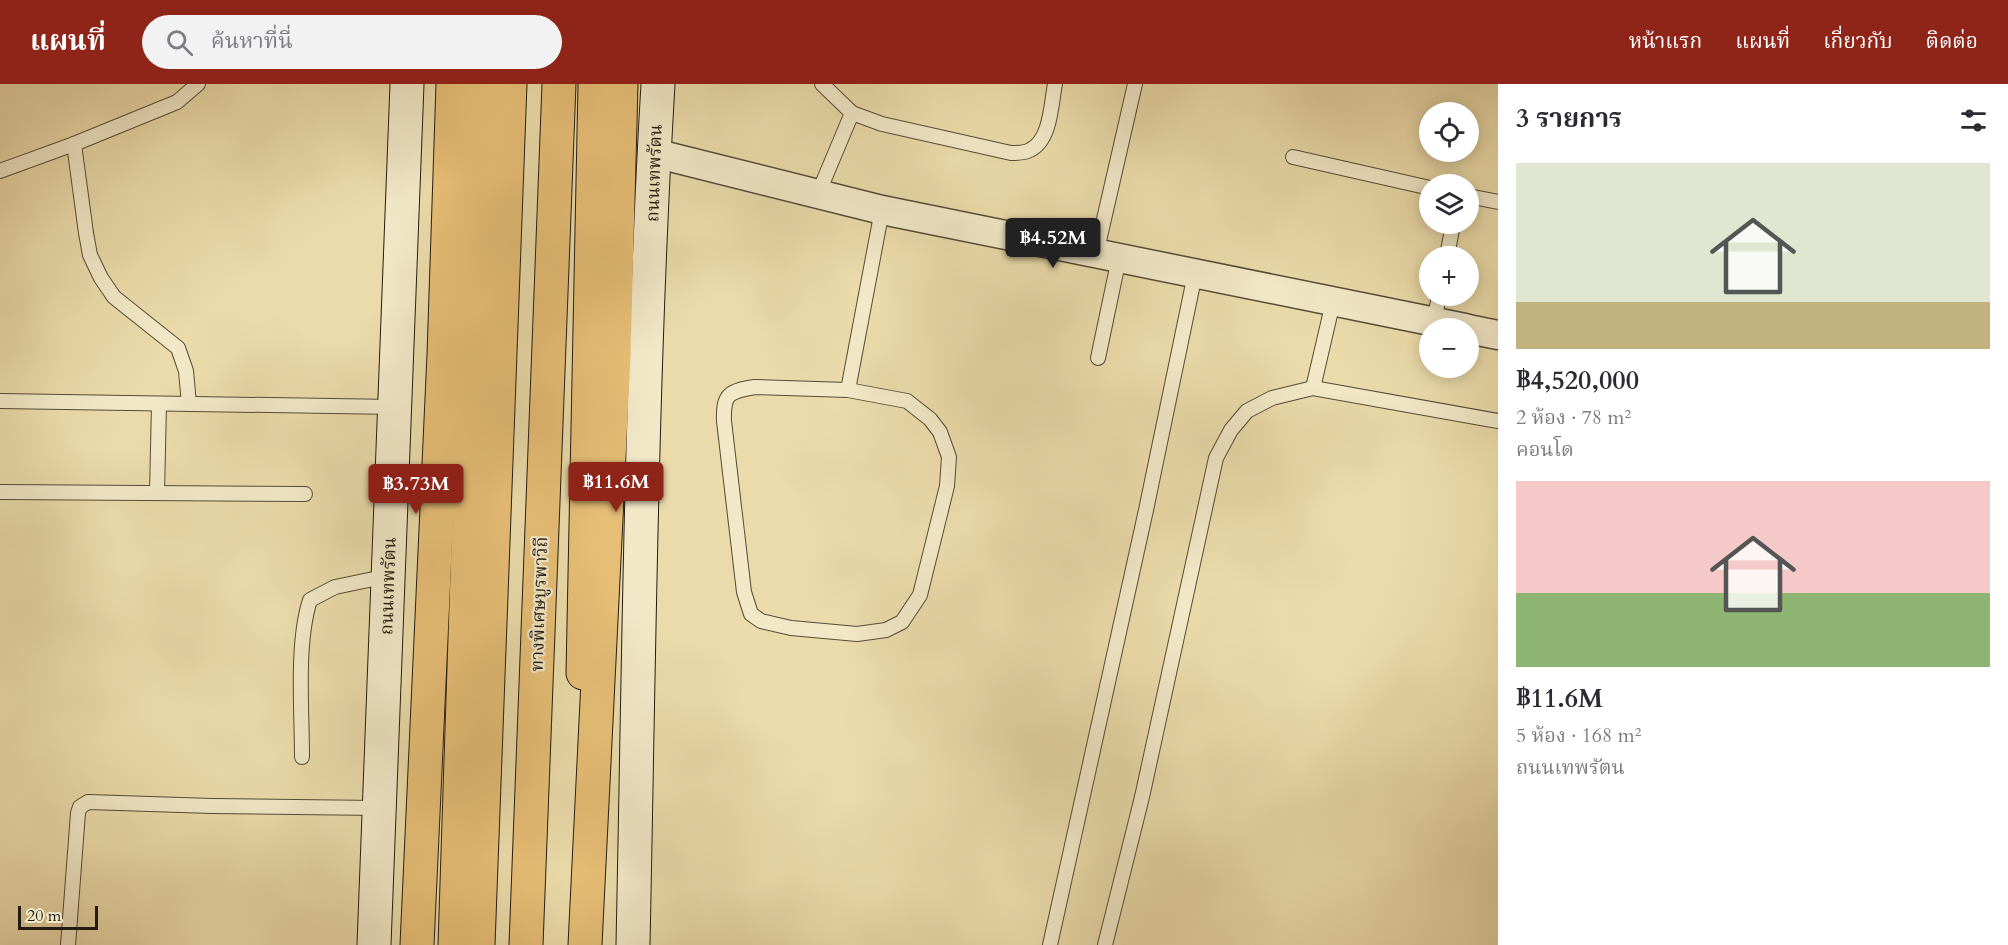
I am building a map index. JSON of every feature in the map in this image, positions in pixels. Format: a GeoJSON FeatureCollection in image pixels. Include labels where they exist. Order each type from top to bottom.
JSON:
{"type":"FeatureCollection","features":[{"type":"Feature","properties":{"kind":"highway"},"geometry":{"type":"LineString","coordinates":[[417,945],[444,355],[453,84]]}},
{"type":"Feature","properties":{"kind":"highway"},"geometry":{"type":"LineString","coordinates":[[455,945],[483,84]]}},
{"type":"Feature","properties":{"kind":"highway"},"geometry":{"type":"LineString","coordinates":[[478,945],[510,84]]}},
{"type":"Feature","properties":{"kind":"highway","name":"ทางพิเศษบูรพาวิถี"},"geometry":{"type":"LineString","coordinates":[[526,945],[559,84]]}},
{"type":"Feature","properties":{"kind":"highway"},"geometry":{"type":"LineString","coordinates":[[578,945],[595,84]]}},
{"type":"Feature","properties":{"kind":"highway"},"geometry":{"type":"LineString","coordinates":[[585,945],[614,356],[621,84]]}},
{"type":"Feature","properties":{"kind":"main road","name":"ถนนเทพรัตน"},"geometry":{"type":"LineString","coordinates":[[374,945],[407,84]]}},
{"type":"Feature","properties":{"kind":"main road","name":"ถนนเทพรัตน"},"geometry":{"type":"LineString","coordinates":[[633,945],[641,520],[658,84]]}},
{"type":"Feature","properties":{"kind":"street"},"geometry":{"type":"LineString","coordinates":[[654,153],[882,210],[1333,302],[1437,309],[1450,318]]}},
{"type":"Feature","properties":{"kind":"street"},"geometry":{"type":"LineString","coordinates":[[1479,331],[1498,335]]}},
{"type":"Feature","properties":{"kind":"lane"},"geometry":{"type":"LineString","coordinates":[[0,171],[177,102],[198,84]]}},
{"type":"Feature","properties":{"kind":"lane"},"geometry":{"type":"LineString","coordinates":[[822,84],[852,113],[882,124],[1011,153],[1029,152],[1040,144],[1046,130],[1055,84]]}},
{"type":"Feature","properties":{"kind":"lane"},"geometry":{"type":"LineString","coordinates":[[1098,358],[1107,256],[1135,84]]}},
{"type":"Feature","properties":{"kind":"lane"},"geometry":{"type":"LineString","coordinates":[[818,194],[852,113]]}},
{"type":"Feature","properties":{"kind":"lane"},"geometry":{"type":"LineString","coordinates":[[74,144],[90,255],[101,278],[114,297],[177,348],[186,371],[189,404]]}},
{"type":"Feature","properties":{"kind":"lane"},"geometry":{"type":"LineString","coordinates":[[1293,157],[1419,186]]}},
{"type":"Feature","properties":{"kind":"lane"},"geometry":{"type":"LineString","coordinates":[[1479,198],[1498,202]]}},
{"type":"Feature","properties":{"kind":"lane"},"geometry":{"type":"LineString","coordinates":[[848,390],[882,210]]}},
{"type":"Feature","properties":{"kind":"lane"},"geometry":{"type":"LineString","coordinates":[[1050,945],[1144,521],[1195,274]]}},
{"type":"Feature","properties":{"kind":"lane"},"geometry":{"type":"LineString","coordinates":[[1313,388],[1333,302]]}},
{"type":"Feature","properties":{"kind":"lane"},"geometry":{"type":"LineString","coordinates":[[754,387],[848,390],[907,401],[930,419],[940,432],[949,457],[947,486],[920,595],[902,622],[886,630],[857,634],[791,628],[761,621],[751,614],[744,592],[723,403],[729,394],[754,387]]}},
{"type":"Feature","properties":{"kind":"lane"},"geometry":{"type":"LineString","coordinates":[[1105,945],[1142,797],[1216,458],[1231,430],[1248,411],[1272,398],[1313,388],[1498,421]]}},
{"type":"Feature","properties":{"kind":"lane"},"geometry":{"type":"LineString","coordinates":[[0,401],[394,407]]}},
{"type":"Feature","properties":{"kind":"lane"},"geometry":{"type":"LineString","coordinates":[[157,493],[159,404]]}},
{"type":"Feature","properties":{"kind":"lane"},"geometry":{"type":"LineString","coordinates":[[0,492],[305,494]]}},
{"type":"Feature","properties":{"kind":"lane"},"geometry":{"type":"LineString","coordinates":[[302,757],[302,639],[310,600],[335,587],[388,576]]}},
{"type":"Feature","properties":{"kind":"lane"},"geometry":{"type":"LineString","coordinates":[[68,945],[78,813],[80,807],[88,802],[378,808]]}}]}
